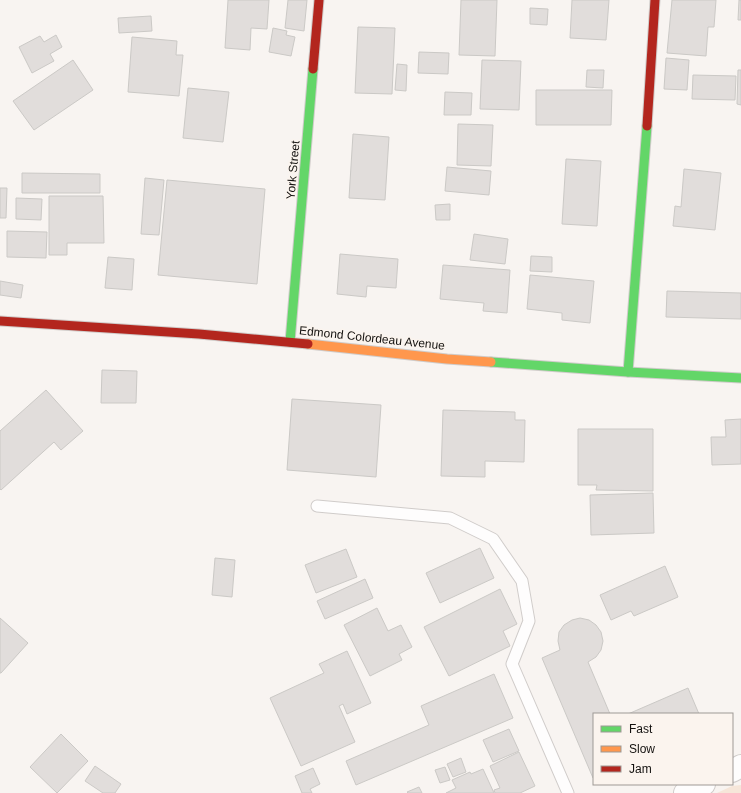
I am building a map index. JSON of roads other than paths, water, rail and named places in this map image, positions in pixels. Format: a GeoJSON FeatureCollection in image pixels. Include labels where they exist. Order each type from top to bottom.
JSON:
{"type":"FeatureCollection","features":[{"type":"Feature","properties":{"kind":"street","name":"York Street"},"geometry":{"type":"LineString","coordinates":[[290,342],[320,0]]}},
{"type":"Feature","properties":{"kind":"street"},"geometry":{"type":"LineString","coordinates":[[628,372],[649,108],[655,0]]}},
{"type":"Feature","properties":{"kind":"street","name":"Edmond Colordeau Avenue"},"geometry":{"type":"LineString","coordinates":[[0,321],[199,334],[447,359],[628,372],[741,378]]}},
{"type":"Feature","properties":{"kind":"street"},"geometry":{"type":"LineString","coordinates":[[685,793],[702,785]]}},
{"type":"Feature","properties":{"kind":"lane"},"geometry":{"type":"LineString","coordinates":[[317,506],[450,518],[493,539],[522,581],[529,621],[512,664],[568,793]]}}]}
